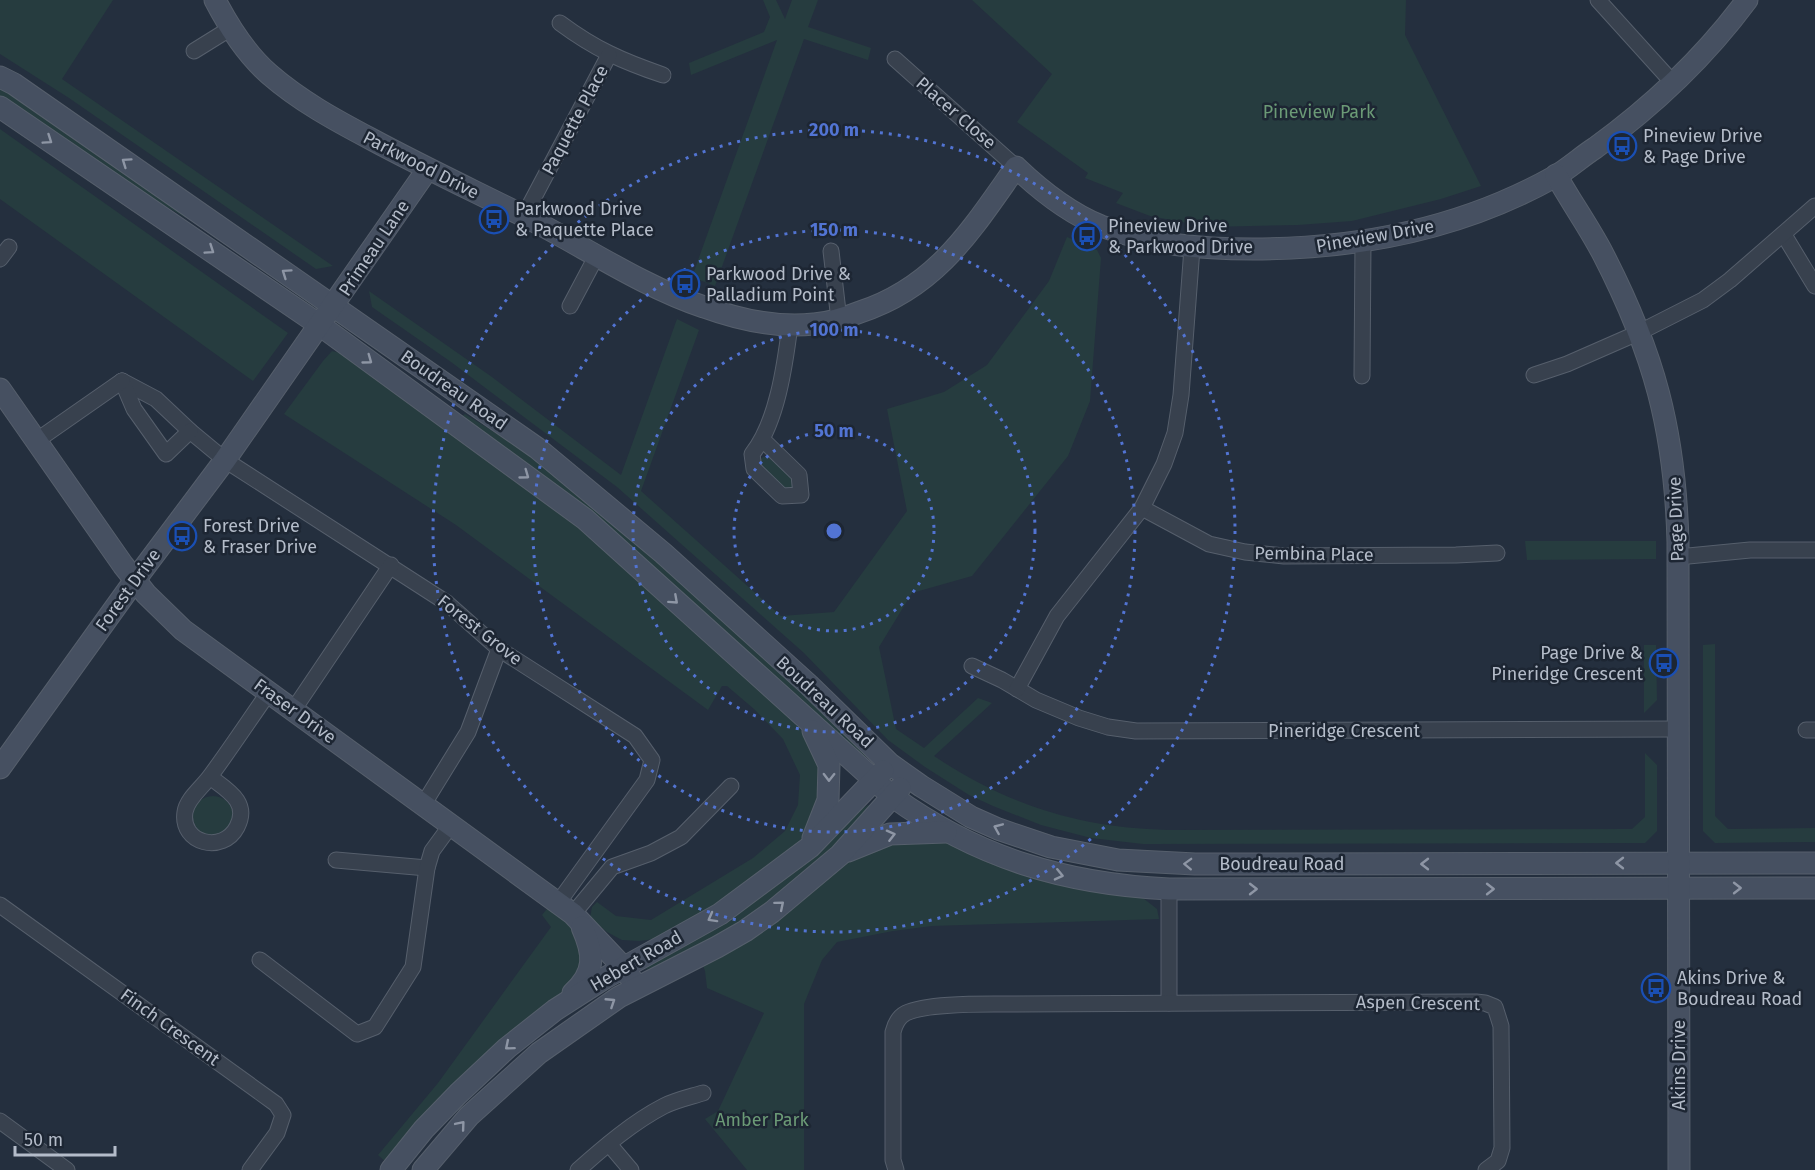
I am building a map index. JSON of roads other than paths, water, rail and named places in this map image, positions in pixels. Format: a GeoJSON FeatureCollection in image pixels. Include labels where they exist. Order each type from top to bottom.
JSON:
{"type":"FeatureCollection","features":[{"type":"Feature","properties":{"kind":"main road","name":"Parkwood Drive"},"geometry":{"type":"LineString","coordinates":[[215,0],[248,51],[269,74],[314,109],[427,170],[524,216],[671,294],[704,308],[740,317],[790,325],[814,324],[839,320],[878,307],[930,275],[966,236],[1016,166]]}},
{"type":"Feature","properties":{"kind":"main road","name":"Pineview Drive"},"geometry":{"type":"LineString","coordinates":[[1016,166],[1036,186],[1059,203],[1101,225],[1192,248],[1299,249],[1363,242],[1405,234],[1468,216],[1508,200],[1557,175],[1617,132],[1674,84],[1724,30],[1747,0]]}},
{"type":"Feature","properties":{"kind":"main road","name":"Boudreau Road"},"geometry":{"type":"LineString","coordinates":[[0,77],[14,84],[537,448],[663,553],[809,686],[890,764],[949,805],[998,829],[1051,847],[1118,860],[1195,864],[1815,863]]}},
{"type":"Feature","properties":{"kind":"main road","name":"Boudreau Road"},"geometry":{"type":"LineString","coordinates":[[0,107],[321,326],[585,519],[893,797],[946,832],[989,852],[1045,872],[1100,884],[1169,890],[1815,888]]}},
{"type":"Feature","properties":{"kind":"main road","name":"Primeau Lane"},"geometry":{"type":"LineString","coordinates":[[321,326],[427,170]]}},
{"type":"Feature","properties":{"kind":"main road","name":"Page Drive"},"geometry":{"type":"LineString","coordinates":[[1557,175],[1602,252],[1640,332],[1652,365],[1668,425],[1676,485],[1678,557],[1678,888]]}},
{"type":"Feature","properties":{"kind":"main road","name":"Forest Drive"},"geometry":{"type":"LineString","coordinates":[[0,768],[321,326]]}},
{"type":"Feature","properties":{"kind":"main road","name":"Fraser Drive"},"geometry":{"type":"LineString","coordinates":[[0,389],[135,580],[183,630],[570,913],[623,967],[637,987]]}},
{"type":"Feature","properties":{"kind":"main road"},"geometry":{"type":"LineString","coordinates":[[809,723],[829,765],[828,800],[810,847]]}},
{"type":"Feature","properties":{"kind":"main road","name":"Hebert Road"},"geometry":{"type":"LineString","coordinates":[[391,1170],[424,1129],[507,1048],[555,1010],[623,967],[720,914],[810,847],[890,764]]}},
{"type":"Feature","properties":{"kind":"main road","name":"Hebert Road"},"geometry":{"type":"LineString","coordinates":[[423,1170],[469,1116],[523,1067],[578,1024],[637,987],[745,931],[772,912],[840,855],[908,778]]}},
{"type":"Feature","properties":{"kind":"main road"},"geometry":{"type":"LineString","coordinates":[[840,855],[890,834],[946,832]]}},
{"type":"Feature","properties":{"kind":"main road","name":"Akins Drive"},"geometry":{"type":"LineString","coordinates":[[1678,888],[1679,1170]]}},
{"type":"Feature","properties":{"kind":"main road"},"geometry":{"type":"LineString","coordinates":[[555,1010],[581,986],[591,968],[591,952],[570,913]]}},
{"type":"Feature","properties":{"kind":"street"},"geometry":{"type":"LineString","coordinates":[[1598,0],[1674,84]]}},
{"type":"Feature","properties":{"kind":"street","name":"Paquette Place"},"geometry":{"type":"LineString","coordinates":[[560,23],[593,47],[622,62],[663,75]]}},
{"type":"Feature","properties":{"kind":"street"},"geometry":{"type":"LineString","coordinates":[[194,51],[231,28]]}},
{"type":"Feature","properties":{"kind":"street","name":"Paquette Place"},"geometry":{"type":"LineString","coordinates":[[524,216],[609,55]]}},
{"type":"Feature","properties":{"kind":"street","name":"Placer Close"},"geometry":{"type":"LineString","coordinates":[[895,59],[1016,166]]}},
{"type":"Feature","properties":{"kind":"street"},"geometry":{"type":"LineString","coordinates":[[1534,375],[1567,364],[1640,332],[1703,300],[1784,235],[1815,206]]}},
{"type":"Feature","properties":{"kind":"street"},"geometry":{"type":"LineString","coordinates":[[1784,235],[1815,286]]}},
{"type":"Feature","properties":{"kind":"street"},"geometry":{"type":"LineString","coordinates":[[1362,376],[1363,242]]}},
{"type":"Feature","properties":{"kind":"street"},"geometry":{"type":"LineString","coordinates":[[1017,689],[1057,616],[1142,508],[1164,464],[1175,433],[1181,395],[1192,248]]}},
{"type":"Feature","properties":{"kind":"street"},"geometry":{"type":"LineString","coordinates":[[831,251],[839,320]]}},
{"type":"Feature","properties":{"kind":"street"},"geometry":{"type":"LineString","coordinates":[[570,306],[597,255]]}},
{"type":"Feature","properties":{"kind":"street"},"geometry":{"type":"LineString","coordinates":[[763,440],[772,418],[790,325]]}},
{"type":"Feature","properties":{"kind":"street"},"geometry":{"type":"LineString","coordinates":[[36,441],[122,381],[134,409],[166,454],[190,431]]}},
{"type":"Feature","properties":{"kind":"street","name":"Forest Grove"},"geometry":{"type":"LineString","coordinates":[[122,381],[156,399],[225,460],[391,565],[447,603],[499,649],[635,736],[652,760],[647,780],[570,913]]}},
{"type":"Feature","properties":{"kind":"street","name":"Pembina Place"},"geometry":{"type":"LineString","coordinates":[[1142,508],[1209,544],[1245,552],[1284,556],[1497,553]]}},
{"type":"Feature","properties":{"kind":"street"},"geometry":{"type":"LineString","coordinates":[[1678,557],[1750,550],[1815,550]]}},
{"type":"Feature","properties":{"kind":"street"},"geometry":{"type":"LineString","coordinates":[[294,709],[391,565]]}},
{"type":"Feature","properties":{"kind":"street"},"geometry":{"type":"LineString","coordinates":[[423,805],[468,732],[499,649]]}},
{"type":"Feature","properties":{"kind":"street","name":"Pineridge Crescent"},"geometry":{"type":"LineString","coordinates":[[972,666],[1036,700],[1079,718],[1108,727],[1136,731],[1678,729]]}},
{"type":"Feature","properties":{"kind":"street"},"geometry":{"type":"LineString","coordinates":[[210,777],[269,692]]}},
{"type":"Feature","properties":{"kind":"street"},"geometry":{"type":"LineString","coordinates":[[570,913],[612,867],[651,853],[681,837],[731,786]]}},
{"type":"Feature","properties":{"kind":"street"},"geometry":{"type":"LineString","coordinates":[[260,960],[357,1034],[375,1027],[412,968],[427,868],[432,851],[451,825]]}},
{"type":"Feature","properties":{"kind":"street"},"geometry":{"type":"LineString","coordinates":[[336,860],[427,868]]}},
{"type":"Feature","properties":{"kind":"street"},"geometry":{"type":"LineString","coordinates":[[1169,890],[1169,1002]]}},
{"type":"Feature","properties":{"kind":"street","name":"Finch Crescent"},"geometry":{"type":"LineString","coordinates":[[0,905],[276,1104],[283,1115],[277,1133],[250,1170]]}},
{"type":"Feature","properties":{"kind":"street","name":"Aspen Crescent"},"geometry":{"type":"LineString","coordinates":[[896,1170],[893,1160],[893,1032],[897,1021],[905,1014],[919,1010],[977,1004],[1169,1002],[1476,1002],[1490,1004],[1499,1013],[1501,1026],[1502,1148],[1498,1161],[1486,1170]]}},
{"type":"Feature","properties":{"kind":"street"},"geometry":{"type":"LineString","coordinates":[[578,1170],[643,1118],[666,1104],[703,1093]]}},
{"type":"Feature","properties":{"kind":"street"},"geometry":{"type":"LineString","coordinates":[[0,1121],[67,1170]]}},
{"type":"Feature","properties":{"kind":"street"},"geometry":{"type":"LineString","coordinates":[[609,1144],[632,1170]]}},
{"type":"Feature","properties":{"kind":"place","name":"Pineview Drive & Page Drive"},"geometry":{"type":"Point","coordinates":[1622,146]}},
{"type":"Feature","properties":{"kind":"place","name":"Parkwood Drive & Paquette Place"},"geometry":{"type":"Point","coordinates":[494,219]}},
{"type":"Feature","properties":{"kind":"place","name":"Pineview Drive & Parkwood Drive"},"geometry":{"type":"Point","coordinates":[1087,236]}},
{"type":"Feature","properties":{"kind":"place","name":"Parkwood Drive & Palladium Point"},"geometry":{"type":"Point","coordinates":[685,284]}},
{"type":"Feature","properties":{"kind":"place","name":"Forest Drive & Fraser Drive"},"geometry":{"type":"Point","coordinates":[182,536]}},
{"type":"Feature","properties":{"kind":"place","name":"Page Drive & Pineridge Crescent"},"geometry":{"type":"Point","coordinates":[1664,663]}},
{"type":"Feature","properties":{"kind":"place","name":"Akins Drive & Boudreau Road"},"geometry":{"type":"Point","coordinates":[1656,988]}},
{"type":"Feature","properties":{"kind":"park label","name":"Pineview Park"},"geometry":{"type":"Point","coordinates":[1319,112]}},
{"type":"Feature","properties":{"kind":"park label","name":"Amber Park"},"geometry":{"type":"Point","coordinates":[762,1120]}}]}
